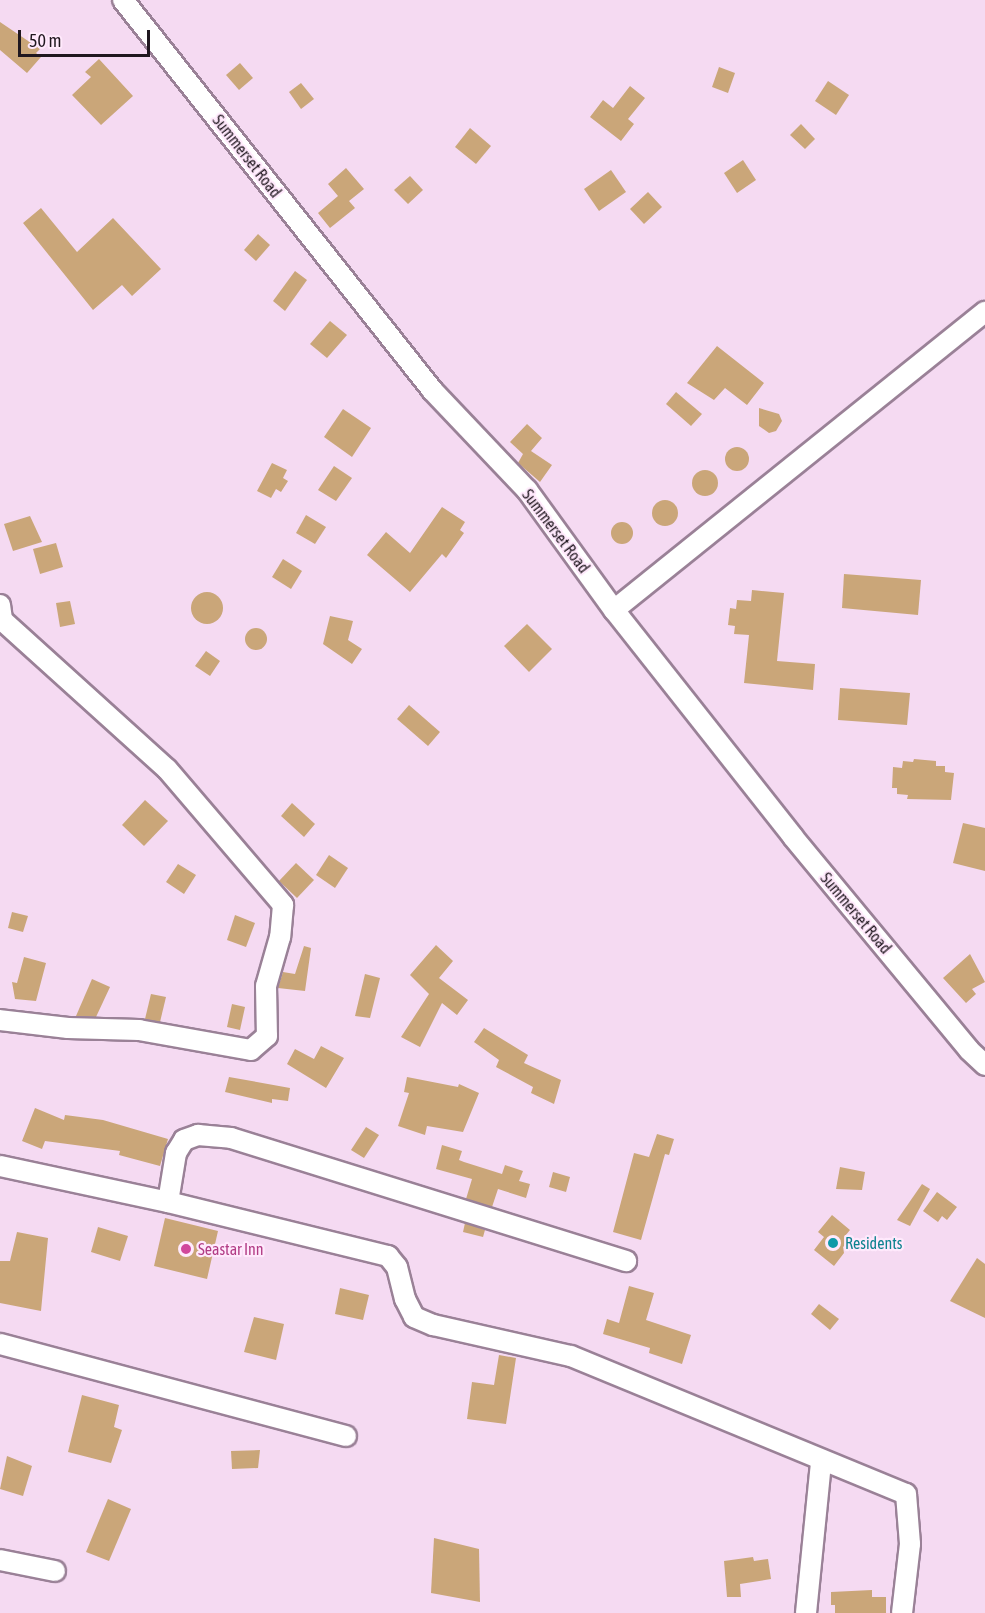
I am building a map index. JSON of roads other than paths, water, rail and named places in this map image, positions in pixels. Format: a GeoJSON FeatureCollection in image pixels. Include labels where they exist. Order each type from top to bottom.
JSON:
{"type":"FeatureCollection","features":[{"type":"Feature","properties":{"kind":"street","name":"Summerset Road"},"geometry":{"type":"LineString","coordinates":[[123,0],[432,390],[527,490],[614,610],[792,837],[969,1050],[985,1065]]}},
{"type":"Feature","properties":{"kind":"street"},"geometry":{"type":"LineString","coordinates":[[614,610],[985,312]]}},
{"type":"Feature","properties":{"kind":"street"},"geometry":{"type":"LineString","coordinates":[[0,605],[2,620],[167,769],[283,905],[280,937],[266,986],[267,1036],[251,1050],[139,1030],[68,1028],[0,1020]]}},
{"type":"Feature","properties":{"kind":"street"},"geometry":{"type":"LineString","coordinates":[[168,1202],[176,1153],[184,1140],[198,1135],[231,1138],[626,1261]]}},
{"type":"Feature","properties":{"kind":"street"},"geometry":{"type":"LineString","coordinates":[[0,1166],[168,1202],[388,1256],[397,1267],[405,1299],[414,1317],[433,1325],[571,1356],[821,1462],[906,1494],[910,1544],[902,1613]]}},
{"type":"Feature","properties":{"kind":"street"},"geometry":{"type":"LineString","coordinates":[[0,1344],[346,1436]]}},
{"type":"Feature","properties":{"kind":"street"},"geometry":{"type":"LineString","coordinates":[[806,1613],[821,1462]]}},
{"type":"Feature","properties":{"kind":"street"},"geometry":{"type":"LineString","coordinates":[[0,1560],[55,1571]]}},
{"type":"Feature","properties":{"kind":"place","name":"Residents"},"geometry":{"type":"Point","coordinates":[833,1243]}},
{"type":"Feature","properties":{"kind":"place","name":"Seastar Inn"},"geometry":{"type":"Point","coordinates":[186,1249]}}]}
